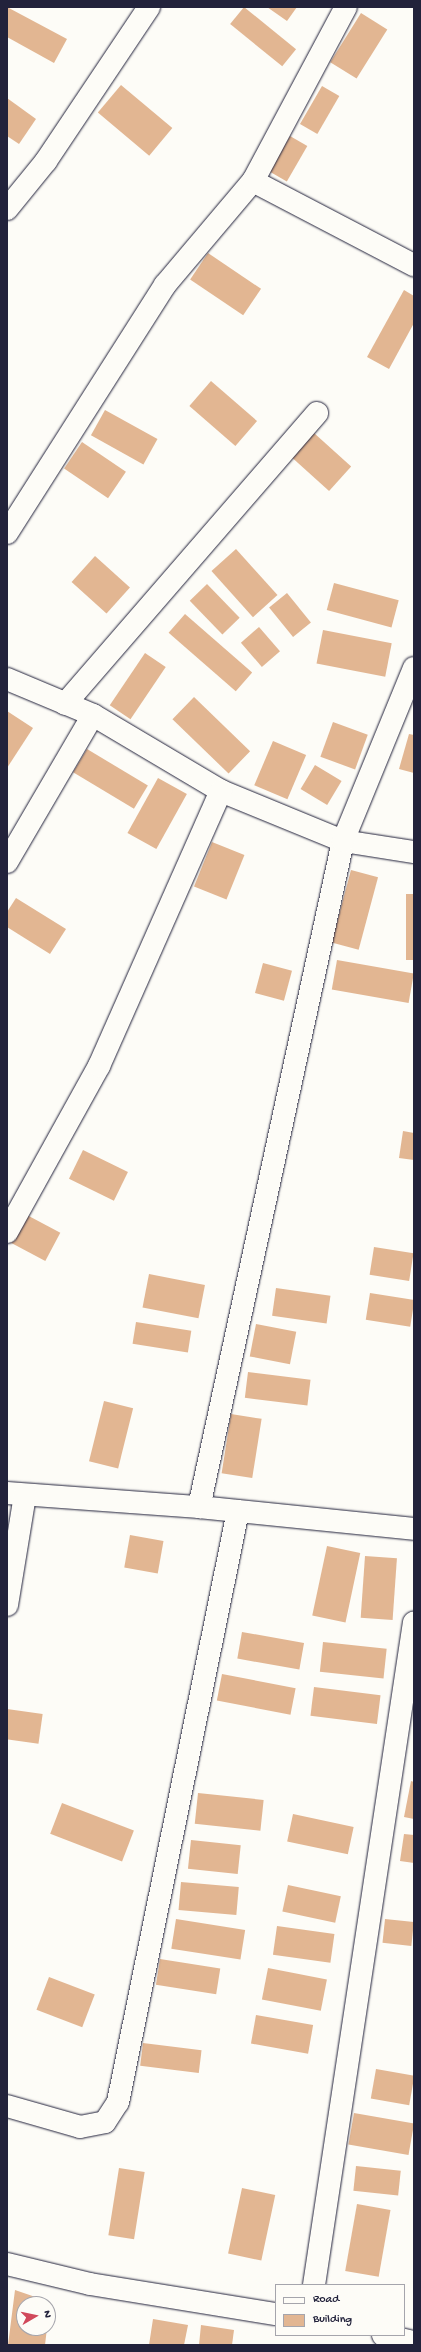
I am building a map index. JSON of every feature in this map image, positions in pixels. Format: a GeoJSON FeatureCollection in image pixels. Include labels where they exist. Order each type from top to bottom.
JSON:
{"type":"FeatureCollection","features":[{"type":"Feature","properties":{"kind":"street"},"geometry":{"type":"LineString","coordinates":[[7,209],[46,161],[149,7]]}},
{"type":"Feature","properties":{"kind":"street"},"geometry":{"type":"LineString","coordinates":[[7,534],[164,285],[253,181],[346,7]]}},
{"type":"Feature","properties":{"kind":"street"},"geometry":{"type":"LineString","coordinates":[[253,181],[414,265]]}},
{"type":"Feature","properties":{"kind":"street"},"geometry":{"type":"LineString","coordinates":[[65,704],[317,413]]}},
{"type":"Feature","properties":{"kind":"street"},"geometry":{"type":"LineString","coordinates":[[200,1507],[343,841],[414,668]]}},
{"type":"Feature","properties":{"kind":"street"},"geometry":{"type":"LineString","coordinates":[[7,680],[93,715],[221,791],[343,841],[414,852]]}},
{"type":"Feature","properties":{"kind":"street"},"geometry":{"type":"LineString","coordinates":[[7,862],[93,715]]}},
{"type":"Feature","properties":{"kind":"street"},"geometry":{"type":"LineString","coordinates":[[7,1232],[99,1066],[221,791]]}},
{"type":"Feature","properties":{"kind":"street"},"geometry":{"type":"LineString","coordinates":[[7,1605],[16,1494],[200,1507],[414,1529]]}},
{"type":"Feature","properties":{"kind":"street"},"geometry":{"type":"LineString","coordinates":[[7,2106],[80,2127],[105,2122],[118,2102],[238,1511]]}},
{"type":"Feature","properties":{"kind":"street"},"geometry":{"type":"LineString","coordinates":[[314,2284],[414,1622]]}},
{"type":"Feature","properties":{"kind":"street"},"geometry":{"type":"LineString","coordinates":[[7,2264],[90,2284],[275,2314]]}},
{"type":"Feature","properties":{"kind":"street"},"geometry":{"type":"LineString","coordinates":[[387,2336],[414,2342]]}},
{"type":"Feature","properties":{"kind":"building"},"geometry":{"type":"Polygon","coordinates":[[[7,7],[67,39],[54,63],[7,37],[7,7]]]}},
{"type":"Feature","properties":{"kind":"building"},"geometry":{"type":"Polygon","coordinates":[[[244,7],[296,49],[282,66],[230,24],[244,7]]]}},
{"type":"Feature","properties":{"kind":"building"},"geometry":{"type":"Polygon","coordinates":[[[267,7],[297,7],[287,21],[267,7]]]}},
{"type":"Feature","properties":{"kind":"building"},"geometry":{"type":"Polygon","coordinates":[[[361,13],[387,29],[357,79],[330,62],[361,13]]]}},
{"type":"Feature","properties":{"kind":"building"},"geometry":{"type":"Polygon","coordinates":[[[121,85],[172,128],[149,156],[98,113],[121,85]]]}},
{"type":"Feature","properties":{"kind":"building"},"geometry":{"type":"Polygon","coordinates":[[[322,86],[339,96],[317,134],[300,124],[322,86]]]}},
{"type":"Feature","properties":{"kind":"building"},"geometry":{"type":"Polygon","coordinates":[[[7,98],[36,119],[19,144],[7,136],[7,98]]]}},
{"type":"Feature","properties":{"kind":"building"},"geometry":{"type":"Polygon","coordinates":[[[290,136],[307,146],[287,182],[270,172],[290,136]]]}},
{"type":"Feature","properties":{"kind":"building"},"geometry":{"type":"Polygon","coordinates":[[[208,253],[261,289],[243,315],[190,280],[208,253]]]}},
{"type":"Feature","properties":{"kind":"building"},"geometry":{"type":"Polygon","coordinates":[[[404,290],[414,296],[414,323],[389,369],[367,357],[404,290]]]}},
{"type":"Feature","properties":{"kind":"building"},"geometry":{"type":"Polygon","coordinates":[[[211,381],[257,421],[235,446],[189,406],[211,381]]]}},
{"type":"Feature","properties":{"kind":"building"},"geometry":{"type":"Polygon","coordinates":[[[105,410],[157,439],[143,464],[91,435],[105,410]]]}},
{"type":"Feature","properties":{"kind":"building"},"geometry":{"type":"Polygon","coordinates":[[[314,433],[351,466],[329,491],[292,458],[314,433]]]}},
{"type":"Feature","properties":{"kind":"building"},"geometry":{"type":"Polygon","coordinates":[[[82,442],[126,472],[108,498],[64,469],[82,442]]]}},
{"type":"Feature","properties":{"kind":"building"},"geometry":{"type":"Polygon","coordinates":[[[236,549],[277,595],[253,617],[211,571],[236,549]]]}},
{"type":"Feature","properties":{"kind":"building"},"geometry":{"type":"Polygon","coordinates":[[[95,556],[130,587],[107,613],[72,582],[95,556]]]}},
{"type":"Feature","properties":{"kind":"building"},"geometry":{"type":"Polygon","coordinates":[[[334,583],[399,600],[391,627],[327,610],[334,583]]]}},
{"type":"Feature","properties":{"kind":"building"},"geometry":{"type":"Polygon","coordinates":[[[207,584],[240,618],[222,634],[190,601],[207,584]]]}},
{"type":"Feature","properties":{"kind":"building"},"geometry":{"type":"Polygon","coordinates":[[[287,593],[311,623],[293,637],[269,607],[287,593]]]}},
{"type":"Feature","properties":{"kind":"building"},"geometry":{"type":"Polygon","coordinates":[[[185,614],[252,672],[236,691],[169,633],[185,614]]]}},
{"type":"Feature","properties":{"kind":"building"},"geometry":{"type":"Polygon","coordinates":[[[259,627],[280,651],[262,667],[241,643],[259,627]]]}},
{"type":"Feature","properties":{"kind":"building"},"geometry":{"type":"Polygon","coordinates":[[[323,630],[392,643],[385,677],[317,663],[323,630]]]}},
{"type":"Feature","properties":{"kind":"building"},"geometry":{"type":"Polygon","coordinates":[[[145,653],[166,667],[130,719],[110,705],[145,653]]]}},
{"type":"Feature","properties":{"kind":"building"},"geometry":{"type":"Polygon","coordinates":[[[194,697],[250,751],[229,773],[172,719],[194,697]]]}},
{"type":"Feature","properties":{"kind":"building"},"geometry":{"type":"Polygon","coordinates":[[[7,711],[33,728],[7,768],[7,711]]]}},
{"type":"Feature","properties":{"kind":"building"},"geometry":{"type":"Polygon","coordinates":[[[333,722],[368,735],[355,769],[320,757],[333,722]]]}},
{"type":"Feature","properties":{"kind":"building"},"geometry":{"type":"Polygon","coordinates":[[[409,734],[414,735],[414,773],[399,769],[409,734]]]}},
{"type":"Feature","properties":{"kind":"building"},"geometry":{"type":"Polygon","coordinates":[[[273,741],[306,755],[287,799],[254,785],[273,741]]]}},
{"type":"Feature","properties":{"kind":"building"},"geometry":{"type":"Polygon","coordinates":[[[87,749],[148,786],[134,809],[73,772],[87,749]]]}},
{"type":"Feature","properties":{"kind":"building"},"geometry":{"type":"Polygon","coordinates":[[[315,765],[342,781],[327,805],[301,789],[315,765]]]}},
{"type":"Feature","properties":{"kind":"building"},"geometry":{"type":"Polygon","coordinates":[[[158,778],[187,794],[156,849],[127,833],[158,778]]]}},
{"type":"Feature","properties":{"kind":"building"},"geometry":{"type":"Polygon","coordinates":[[[212,842],[244,855],[226,900],[194,887],[212,842]]]}},
{"type":"Feature","properties":{"kind":"building"},"geometry":{"type":"Polygon","coordinates":[[[351,870],[378,877],[359,950],[332,942],[351,870]]]}},
{"type":"Feature","properties":{"kind":"building"},"geometry":{"type":"Polygon","coordinates":[[[406,894],[414,894],[414,960],[406,960],[406,894]]]}},
{"type":"Feature","properties":{"kind":"building"},"geometry":{"type":"Polygon","coordinates":[[[16,898],[66,929],[50,954],[7,927],[7,912],[16,898]]]}},
{"type":"Feature","properties":{"kind":"building"},"geometry":{"type":"Polygon","coordinates":[[[337,960],[414,974],[409,1003],[332,990],[337,960]]]}},
{"type":"Feature","properties":{"kind":"building"},"geometry":{"type":"Polygon","coordinates":[[[263,963],[292,971],[284,1001],[255,993],[263,963]]]}},
{"type":"Feature","properties":{"kind":"building"},"geometry":{"type":"Polygon","coordinates":[[[403,1131],[414,1133],[414,1160],[399,1158],[403,1131]]]}},
{"type":"Feature","properties":{"kind":"building"},"geometry":{"type":"Polygon","coordinates":[[[83,1150],[128,1172],[114,1201],[69,1179],[83,1150]]]}},
{"type":"Feature","properties":{"kind":"building"},"geometry":{"type":"Polygon","coordinates":[[[25,1214],[60,1233],[45,1261],[10,1242],[25,1214]]]}},
{"type":"Feature","properties":{"kind":"building"},"geometry":{"type":"Polygon","coordinates":[[[374,1247],[414,1253],[409,1281],[370,1275],[374,1247]]]}},
{"type":"Feature","properties":{"kind":"building"},"geometry":{"type":"Polygon","coordinates":[[[149,1274],[205,1285],[198,1318],[143,1307],[149,1274]]]}},
{"type":"Feature","properties":{"kind":"building"},"geometry":{"type":"Polygon","coordinates":[[[276,1288],[330,1296],[327,1323],[272,1316],[276,1288]]]}},
{"type":"Feature","properties":{"kind":"building"},"geometry":{"type":"Polygon","coordinates":[[[370,1293],[414,1300],[410,1327],[366,1320],[370,1293]]]}},
{"type":"Feature","properties":{"kind":"building"},"geometry":{"type":"Polygon","coordinates":[[[136,1322],[191,1331],[188,1352],[133,1344],[136,1322]]]}},
{"type":"Feature","properties":{"kind":"building"},"geometry":{"type":"Polygon","coordinates":[[[256,1324],[296,1332],[290,1364],[250,1356],[256,1324]]]}},
{"type":"Feature","properties":{"kind":"building"},"geometry":{"type":"Polygon","coordinates":[[[248,1372],[311,1380],[307,1405],[245,1398],[248,1372]]]}},
{"type":"Feature","properties":{"kind":"building"},"geometry":{"type":"Polygon","coordinates":[[[104,1401],[133,1408],[118,1468],[89,1461],[104,1401]]]}},
{"type":"Feature","properties":{"kind":"building"},"geometry":{"type":"Polygon","coordinates":[[[231,1414],[262,1419],[252,1478],[222,1473],[231,1414]]]}},
{"type":"Feature","properties":{"kind":"building"},"geometry":{"type":"Polygon","coordinates":[[[130,1535],[163,1541],[158,1573],[124,1567],[130,1535]]]}},
{"type":"Feature","properties":{"kind":"building"},"geometry":{"type":"Polygon","coordinates":[[[327,1546],[360,1553],[345,1623],[312,1615],[327,1546]]]}},
{"type":"Feature","properties":{"kind":"building"},"geometry":{"type":"Polygon","coordinates":[[[365,1556],[397,1558],[393,1620],[361,1618],[365,1556]]]}},
{"type":"Feature","properties":{"kind":"building"},"geometry":{"type":"Polygon","coordinates":[[[242,1632],[304,1643],[299,1670],[237,1659],[242,1632]]]}},
{"type":"Feature","properties":{"kind":"building"},"geometry":{"type":"Polygon","coordinates":[[[323,1642],[387,1649],[384,1679],[320,1672],[323,1642]]]}},
{"type":"Feature","properties":{"kind":"building"},"geometry":{"type":"Polygon","coordinates":[[[222,1674],[296,1688],[290,1715],[217,1701],[222,1674]]]}},
{"type":"Feature","properties":{"kind":"building"},"geometry":{"type":"Polygon","coordinates":[[[314,1687],[381,1695],[377,1724],[310,1716],[314,1687]]]}},
{"type":"Feature","properties":{"kind":"building"},"geometry":{"type":"Polygon","coordinates":[[[7,1709],[43,1714],[38,1744],[7,1739],[7,1709]]]}},
{"type":"Feature","properties":{"kind":"building"},"geometry":{"type":"Polygon","coordinates":[[[411,1781],[414,1782],[414,1819],[404,1817],[411,1781]]]}},
{"type":"Feature","properties":{"kind":"building"},"geometry":{"type":"Polygon","coordinates":[[[198,1793],[264,1800],[260,1831],[195,1824],[198,1793]]]}},
{"type":"Feature","properties":{"kind":"building"},"geometry":{"type":"Polygon","coordinates":[[[62,1803],[134,1831],[122,1861],[50,1834],[62,1803]]]}},
{"type":"Feature","properties":{"kind":"building"},"geometry":{"type":"Polygon","coordinates":[[[293,1814],[354,1827],[348,1854],[287,1841],[293,1814]]]}},
{"type":"Feature","properties":{"kind":"building"},"geometry":{"type":"Polygon","coordinates":[[[404,1834],[414,1835],[414,1863],[400,1861],[404,1834]]]}},
{"type":"Feature","properties":{"kind":"building"},"geometry":{"type":"Polygon","coordinates":[[[191,1840],[241,1845],[238,1874],[188,1869],[191,1840]]]}},
{"type":"Feature","properties":{"kind":"building"},"geometry":{"type":"Polygon","coordinates":[[[181,1882],[239,1887],[236,1915],[179,1910],[181,1882]]]}},
{"type":"Feature","properties":{"kind":"building"},"geometry":{"type":"Polygon","coordinates":[[[288,1885],[341,1896],[335,1923],[282,1911],[288,1885]]]}},
{"type":"Feature","properties":{"kind":"building"},"geometry":{"type":"Polygon","coordinates":[[[176,1919],[245,1930],[240,1960],[171,1949],[176,1919]]]}},
{"type":"Feature","properties":{"kind":"building"},"geometry":{"type":"Polygon","coordinates":[[[385,1919],[414,1922],[411,1946],[382,1943],[385,1919]]]}},
{"type":"Feature","properties":{"kind":"building"},"geometry":{"type":"Polygon","coordinates":[[[277,1926],[334,1934],[330,1963],[273,1955],[277,1926]]]}},
{"type":"Feature","properties":{"kind":"building"},"geometry":{"type":"Polygon","coordinates":[[[160,1959],[220,1969],[216,1994],[156,1985],[160,1959]]]}},
{"type":"Feature","properties":{"kind":"building"},"geometry":{"type":"Polygon","coordinates":[[[268,1968],[327,1979],[321,2011],[262,1999],[268,1968]]]}},
{"type":"Feature","properties":{"kind":"building"},"geometry":{"type":"Polygon","coordinates":[[[49,1977],[95,1995],[82,2027],[36,2010],[49,1977]]]}},
{"type":"Feature","properties":{"kind":"building"},"geometry":{"type":"Polygon","coordinates":[[[256,2015],[313,2025],[308,2054],[251,2044],[256,2015]]]}},
{"type":"Feature","properties":{"kind":"building"},"geometry":{"type":"Polygon","coordinates":[[[143,2043],[202,2050],[199,2073],[140,2066],[143,2043]]]}},
{"type":"Feature","properties":{"kind":"building"},"geometry":{"type":"Polygon","coordinates":[[[376,2069],[414,2076],[409,2105],[371,2099],[376,2069]]]}},
{"type":"Feature","properties":{"kind":"building"},"geometry":{"type":"Polygon","coordinates":[[[354,2113],[414,2124],[409,2155],[348,2145],[354,2113]]]}},
{"type":"Feature","properties":{"kind":"building"},"geometry":{"type":"Polygon","coordinates":[[[356,2166],[401,2171],[398,2196],[353,2191],[356,2166]]]}},
{"type":"Feature","properties":{"kind":"building"},"geometry":{"type":"Polygon","coordinates":[[[119,2168],[145,2172],[134,2239],[108,2235],[119,2168]]]}},
{"type":"Feature","properties":{"kind":"building"},"geometry":{"type":"Polygon","coordinates":[[[242,2188],[275,2195],[261,2261],[228,2254],[242,2188]]]}},
{"type":"Feature","properties":{"kind":"building"},"geometry":{"type":"Polygon","coordinates":[[[357,2204],[390,2210],[379,2277],[345,2271],[357,2204]]]}},
{"type":"Feature","properties":{"kind":"building"},"geometry":{"type":"Polygon","coordinates":[[[15,2290],[32,2296],[16,2296],[16,2336],[46,2336],[45,2345],[8,2345],[15,2290]]]}},
{"type":"Feature","properties":{"kind":"building"},"geometry":{"type":"Polygon","coordinates":[[[153,2319],[188,2325],[184,2345],[149,2345],[153,2319]]]}},
{"type":"Feature","properties":{"kind":"building"},"geometry":{"type":"Polygon","coordinates":[[[201,2325],[234,2330],[232,2345],[199,2345],[201,2325]]]}}]}
